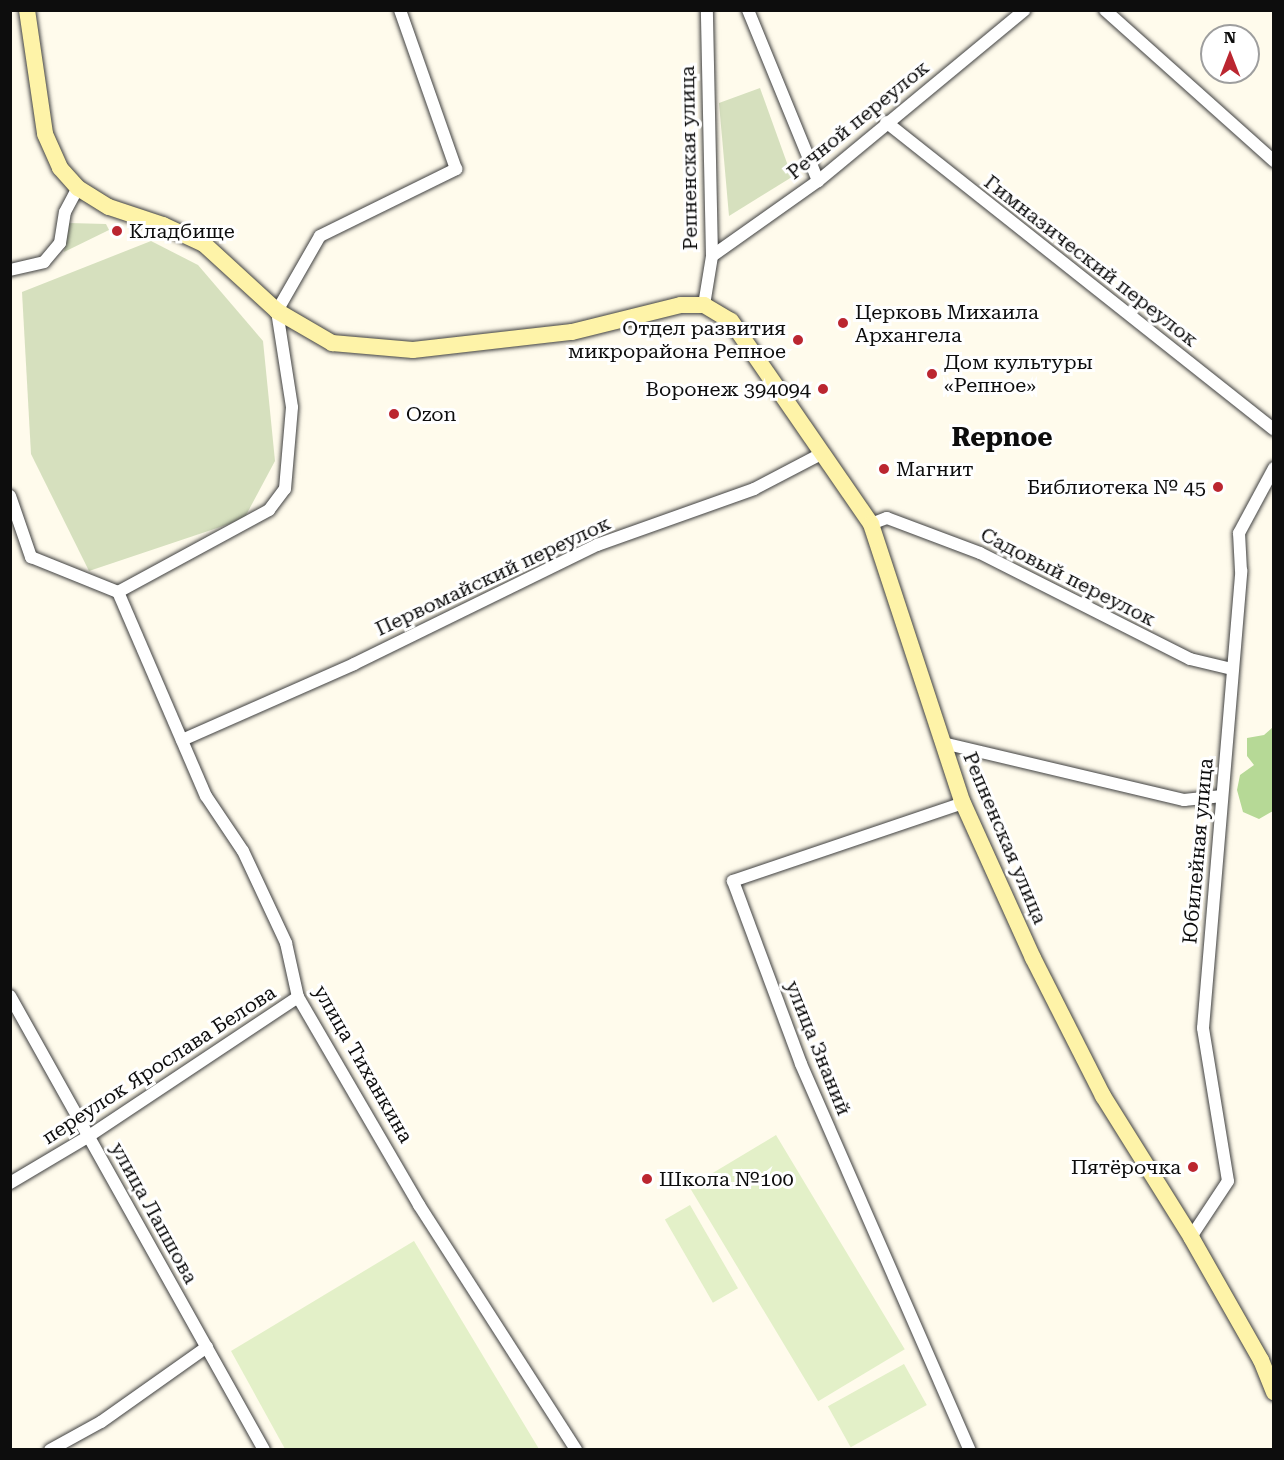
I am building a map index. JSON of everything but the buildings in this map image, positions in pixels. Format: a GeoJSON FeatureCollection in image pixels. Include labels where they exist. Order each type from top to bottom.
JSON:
{"type":"FeatureCollection","features":[{"type":"Feature","properties":{"kind":"street"},"geometry":{"type":"LineString","coordinates":[[27,10],[45,134],[60,168],[78,188],[109,207],[163,225],[204,244],[277,311],[332,343],[413,350],[572,333],[681,305],[704,305]]}},
{"type":"Feature","properties":{"kind":"street"},"geometry":{"type":"LineString","coordinates":[[10,496],[31,557],[118,592],[269,510],[285,489],[292,407],[277,311],[320,236],[456,169],[400,10]]}},
{"type":"Feature","properties":{"kind":"street","name":"Репненская улица"},"geometry":{"type":"LineString","coordinates":[[707,10],[712,256],[704,305],[731,321],[871,524],[963,803],[1032,958],[1103,1096],[1191,1237],[1261,1360],[1274,1392]]}},
{"type":"Feature","properties":{"kind":"street"},"geometry":{"type":"LineString","coordinates":[[748,10],[818,181]]}},
{"type":"Feature","properties":{"kind":"street","name":"Речной переулок"},"geometry":{"type":"LineString","coordinates":[[712,256],[818,181],[886,122],[1025,10]]}},
{"type":"Feature","properties":{"kind":"street"},"geometry":{"type":"LineString","coordinates":[[1105,10],[1274,161]]}},
{"type":"Feature","properties":{"kind":"street","name":"Гимназический переулок"},"geometry":{"type":"LineString","coordinates":[[886,122],[1274,430]]}},
{"type":"Feature","properties":{"kind":"street"},"geometry":{"type":"LineString","coordinates":[[10,270],[44,262],[60,243],[65,212],[78,188]]}},
{"type":"Feature","properties":{"kind":"street","name":"Первомайский переулок"},"geometry":{"type":"LineString","coordinates":[[182,740],[354,664],[597,546],[754,489],[823,453]]}},
{"type":"Feature","properties":{"kind":"street","name":"Юбилейная улица"},"geometry":{"type":"LineString","coordinates":[[1191,1237],[1228,1181],[1203,1029],[1220,796],[1241,571],[1239,533],[1274,468]]}},
{"type":"Feature","properties":{"kind":"street","name":"Садовый переулок"},"geometry":{"type":"LineString","coordinates":[[871,524],[887,518],[980,553],[1190,659],[1232,669]]}},
{"type":"Feature","properties":{"kind":"street","name":"улица Тиханкина"},"geometry":{"type":"LineString","coordinates":[[118,592],[206,796],[243,851],[286,943],[298,997],[419,1204],[576,1449]]}},
{"type":"Feature","properties":{"kind":"street"},"geometry":{"type":"LineString","coordinates":[[943,743],[1185,800],[1220,796]]}},
{"type":"Feature","properties":{"kind":"street","name":"улица Знаний"},"geometry":{"type":"LineString","coordinates":[[963,803],[733,881],[801,1064],[970,1449]]}},
{"type":"Feature","properties":{"kind":"street","name":"улица Лапшова"},"geometry":{"type":"LineString","coordinates":[[10,996],[264,1449]]}},
{"type":"Feature","properties":{"kind":"street","name":"переулок Ярослава Белова"},"geometry":{"type":"LineString","coordinates":[[10,1183],[89,1136],[298,997]]}},
{"type":"Feature","properties":{"kind":"street"},"geometry":{"type":"LineString","coordinates":[[50,1449],[101,1422],[207,1347]]}},
{"type":"Feature","properties":{"kind":"green space"},"geometry":{"type":"Polygon","coordinates":[[[760,88],[792,177],[729,216],[719,103],[760,88]]]}},
{"type":"Feature","properties":{"kind":"green space"},"geometry":{"type":"Polygon","coordinates":[[[69,223],[106,224],[109,230],[64,252],[69,223]]]}},
{"type":"Feature","properties":{"kind":"green space"},"geometry":{"type":"Polygon","coordinates":[[[151,241],[198,265],[263,341],[275,461],[244,519],[89,571],[31,454],[22,292],[151,241]]]}},
{"type":"Feature","properties":{"kind":"green space"},"geometry":{"type":"Polygon","coordinates":[[[1273,727],[1273,811],[1259,819],[1243,812],[1237,790],[1240,775],[1254,765],[1247,756],[1247,738],[1264,735],[1273,727]]]}},
{"type":"Feature","properties":{"kind":"green space"},"geometry":{"type":"Polygon","coordinates":[[[776,1135],[905,1349],[818,1401],[689,1187],[776,1135]]]}},
{"type":"Feature","properties":{"kind":"green space"},"geometry":{"type":"Polygon","coordinates":[[[690,1205],[738,1288],[713,1303],[665,1220],[690,1205]]]}},
{"type":"Feature","properties":{"kind":"green space"},"geometry":{"type":"Polygon","coordinates":[[[414,1241],[539,1449],[285,1449],[231,1351],[414,1241]]]}},
{"type":"Feature","properties":{"kind":"green space"},"geometry":{"type":"Polygon","coordinates":[[[904,1364],[927,1405],[851,1447],[828,1406],[904,1364]]]}},
{"type":"Feature","properties":{"kind":"place","name":"Кладбище"},"geometry":{"type":"Point","coordinates":[117,231]}},
{"type":"Feature","properties":{"kind":"place","name":"Церковь Михаила Архангела"},"geometry":{"type":"Point","coordinates":[843,323]}},
{"type":"Feature","properties":{"kind":"place","name":"Отдел развития микрорайона Репное"},"geometry":{"type":"Point","coordinates":[798,340]}},
{"type":"Feature","properties":{"kind":"place","name":"Дом культуры «Репное»"},"geometry":{"type":"Point","coordinates":[932,374]}},
{"type":"Feature","properties":{"kind":"place","name":"Воронеж 394094"},"geometry":{"type":"Point","coordinates":[823,389]}},
{"type":"Feature","properties":{"kind":"place","name":"Ozon"},"geometry":{"type":"Point","coordinates":[394,414]}},
{"type":"Feature","properties":{"kind":"place","name":"Магнит"},"geometry":{"type":"Point","coordinates":[884,469]}},
{"type":"Feature","properties":{"kind":"place","name":"Библиотека № 45"},"geometry":{"type":"Point","coordinates":[1218,487]}},
{"type":"Feature","properties":{"kind":"place","name":"Пятёрочка"},"geometry":{"type":"Point","coordinates":[1193,1167]}},
{"type":"Feature","properties":{"kind":"place","name":"Школа №100"},"geometry":{"type":"Point","coordinates":[647,1179]}},
{"type":"Feature","properties":{"kind":"district","name":"Repnoe"},"geometry":{"type":"Point","coordinates":[1002,438]}}]}
